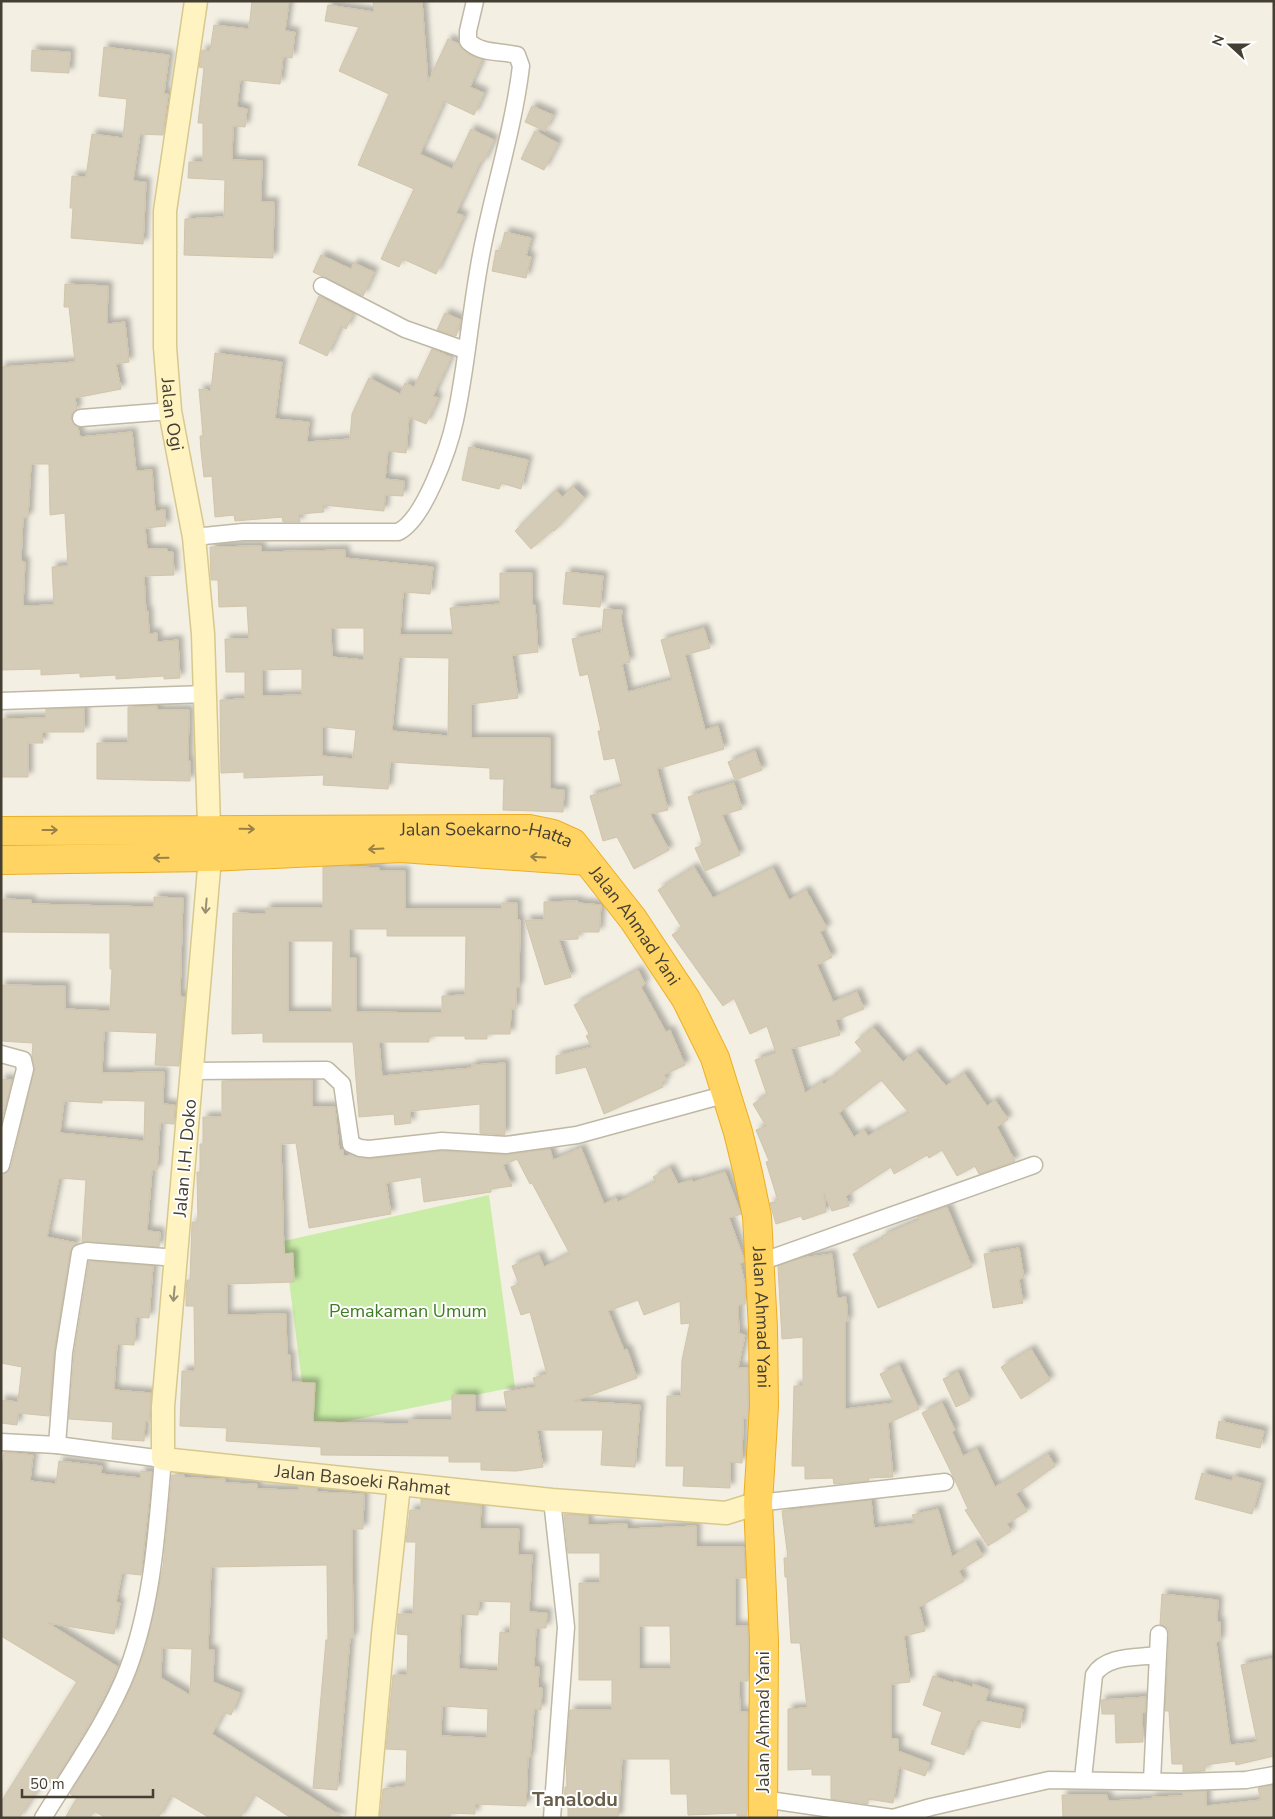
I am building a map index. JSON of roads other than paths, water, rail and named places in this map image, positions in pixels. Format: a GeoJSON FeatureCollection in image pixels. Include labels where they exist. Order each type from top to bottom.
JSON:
{"type":"FeatureCollection","features":[{"type":"Feature","properties":{"kind":"highway","name":"Jalan Soekarno-Hatta"},"geometry":{"type":"LineString","coordinates":[[1,831],[529,829],[553,834],[573,843],[587,861]]}},
{"type":"Feature","properties":{"kind":"highway","name":"Jalan Soekarno-Hatta"},"geometry":{"type":"LineString","coordinates":[[1,860],[210,857],[401,848],[587,861]]}},
{"type":"Feature","properties":{"kind":"highway","name":"Jalan Ahmad Yani"},"geometry":{"type":"LineString","coordinates":[[587,861],[633,918],[686,999],[715,1058],[727,1094],[757,1216],[758,1263],[763,1328],[764,1406],[758,1503],[764,1641],[763,1809]]}},
{"type":"Feature","properties":{"kind":"street","name":"Jalan Ogi"},"geometry":{"type":"LineString","coordinates":[[196,1],[165,211],[165,347],[170,411],[194,537],[206,694],[210,829]]}},
{"type":"Feature","properties":{"kind":"street"},"geometry":{"type":"LineString","coordinates":[[194,537],[244,532],[398,532],[406,528],[413,521],[428,494],[450,435],[466,350],[482,246],[502,170],[521,66],[517,55],[503,54],[474,47],[468,41],[468,31],[475,1]]}},
{"type":"Feature","properties":{"kind":"street"},"geometry":{"type":"LineString","coordinates":[[322,286],[405,329],[466,350]]}},
{"type":"Feature","properties":{"kind":"street"},"geometry":{"type":"LineString","coordinates":[[80,418],[170,411]]}},
{"type":"Feature","properties":{"kind":"street"},"geometry":{"type":"LineString","coordinates":[[1,702],[206,694]]}},
{"type":"Feature","properties":{"kind":"street"},"geometry":{"type":"LineString","coordinates":[[210,829],[210,857]]}},
{"type":"Feature","properties":{"kind":"street","name":"Jalan I.H. Doko"},"geometry":{"type":"LineString","coordinates":[[163,1459],[163,1407],[210,857]]}},
{"type":"Feature","properties":{"kind":"street"},"geometry":{"type":"LineString","coordinates":[[1,1054],[23,1060],[25,1069],[1,1165]]}},
{"type":"Feature","properties":{"kind":"street"},"geometry":{"type":"LineString","coordinates":[[192,1071],[326,1070],[342,1084],[352,1144],[369,1149],[442,1141],[506,1145],[577,1135],[620,1125],[727,1094]]}},
{"type":"Feature","properties":{"kind":"street"},"geometry":{"type":"LineString","coordinates":[[758,1263],[1034,1166]]}},
{"type":"Feature","properties":{"kind":"street"},"geometry":{"type":"LineString","coordinates":[[57,1445],[64,1353],[80,1253],[87,1251],[177,1258]]}},
{"type":"Feature","properties":{"kind":"street","name":"Jalan Basoeki Rahmat"},"geometry":{"type":"LineString","coordinates":[[1,1442],[57,1445],[163,1459],[552,1500],[726,1513]]}},
{"type":"Feature","properties":{"kind":"street"},"geometry":{"type":"LineString","coordinates":[[43,1818],[116,1696],[128,1669],[154,1563],[163,1459]]}},
{"type":"Feature","properties":{"kind":"street"},"geometry":{"type":"LineString","coordinates":[[726,1513],[758,1503],[945,1482]]}},
{"type":"Feature","properties":{"kind":"street"},"geometry":{"type":"LineString","coordinates":[[367,1818],[383,1635],[399,1485]]}},
{"type":"Feature","properties":{"kind":"street"},"geometry":{"type":"LineString","coordinates":[[552,1500],[566,1627],[552,1818]]}},
{"type":"Feature","properties":{"kind":"street"},"geometry":{"type":"LineString","coordinates":[[726,1513],[759,1531]]}},
{"type":"Feature","properties":{"kind":"street"},"geometry":{"type":"LineString","coordinates":[[1152,1781],[1159,1634]]}},
{"type":"Feature","properties":{"kind":"street"},"geometry":{"type":"LineString","coordinates":[[1083,1780],[1094,1675],[1099,1667],[1108,1662],[1157,1655]]}},
{"type":"Feature","properties":{"kind":"street"},"geometry":{"type":"LineString","coordinates":[[763,1809],[893,1818],[1017,1786],[1049,1780],[1246,1780],[1274,1775]]}},
{"type":"Feature","properties":{"kind":"district","name":"Tanalodu"},"geometry":{"type":"Point","coordinates":[575,1799]}},
{"type":"Feature","properties":{"kind":"park label","name":"Pemakaman Umum"},"geometry":{"type":"Point","coordinates":[408,1311]}}]}
